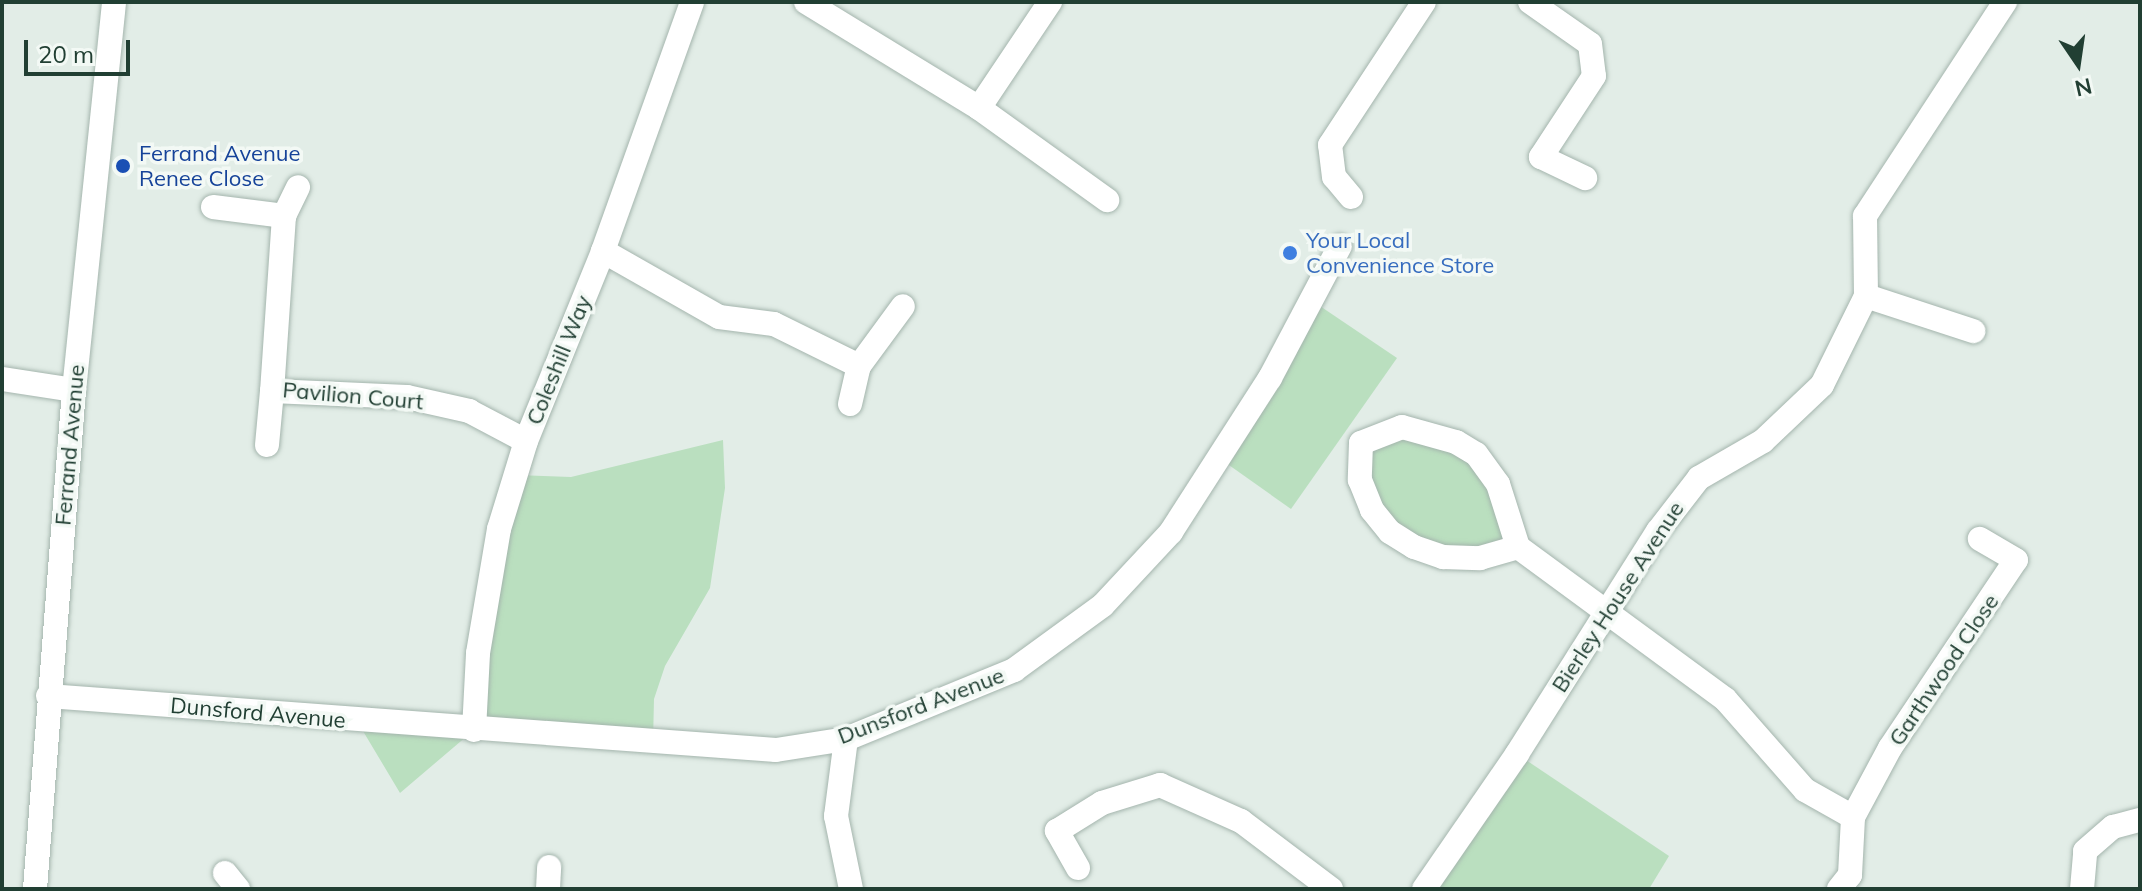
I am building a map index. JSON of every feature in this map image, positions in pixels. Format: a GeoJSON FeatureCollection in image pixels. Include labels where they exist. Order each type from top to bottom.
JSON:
{"type":"FeatureCollection","features":[{"type":"Feature","properties":{"kind":"street","name":"Ferrand Avenue"},"geometry":{"type":"LineString","coordinates":[[35,889],[74,390],[114,2]]}},
{"type":"Feature","properties":{"kind":"street","name":"Coleshill Way"},"geometry":{"type":"LineString","coordinates":[[474,730],[478,653],[499,529],[526,441],[603,251],[692,2]]}},
{"type":"Feature","properties":{"kind":"street"},"geometry":{"type":"LineString","coordinates":[[806,2],[979,108],[1107,200]]}},
{"type":"Feature","properties":{"kind":"street"},"geometry":{"type":"LineString","coordinates":[[979,108],[1050,2]]}},
{"type":"Feature","properties":{"kind":"street"},"geometry":{"type":"LineString","coordinates":[[1351,197],[1334,177],[1330,145],[1424,2]]}},
{"type":"Feature","properties":{"kind":"street"},"geometry":{"type":"LineString","coordinates":[[1530,2],[1590,44],[1594,76],[1541,157],[1585,178]]}},
{"type":"Feature","properties":{"kind":"street","name":"Bierley House Avenue"},"geometry":{"type":"LineString","coordinates":[[1424,889],[1604,613],[1699,478],[1763,441],[1822,385],[1866,296],[1865,216],[2005,2]]}},
{"type":"Feature","properties":{"kind":"street"},"geometry":{"type":"LineString","coordinates":[[213,207],[284,216],[298,187]]}},
{"type":"Feature","properties":{"kind":"street","name":"Pavilion Court"},"geometry":{"type":"LineString","coordinates":[[284,216],[272,391],[407,397],[469,411],[526,441]]}},
{"type":"Feature","properties":{"kind":"street","name":"Dunsford Avenue"},"geometry":{"type":"LineString","coordinates":[[48,696],[776,750],[846,739],[1014,670],[1103,605],[1179,520],[1270,378],[1340,246]]}},
{"type":"Feature","properties":{"kind":"street"},"geometry":{"type":"LineString","coordinates":[[603,251],[719,317],[774,324],[859,366]]}},
{"type":"Feature","properties":{"kind":"street"},"geometry":{"type":"LineString","coordinates":[[1866,296],[1973,331]]}},
{"type":"Feature","properties":{"kind":"street"},"geometry":{"type":"LineString","coordinates":[[850,404],[859,366],[903,306]]}},
{"type":"Feature","properties":{"kind":"street"},"geometry":{"type":"LineString","coordinates":[[2,379],[74,390]]}},
{"type":"Feature","properties":{"kind":"street"},"geometry":{"type":"LineString","coordinates":[[267,445],[272,391]]}},
{"type":"Feature","properties":{"kind":"street"},"geometry":{"type":"LineString","coordinates":[[1518,547],[1480,558],[1443,557],[1414,547],[1390,532],[1372,510],[1360,480],[1361,443],[1402,427],[1441,437],[1476,454],[1498,484],[1518,547],[1725,699],[1805,790],[1853,817]]}},
{"type":"Feature","properties":{"kind":"street","name":"Garthwood Close"},"geometry":{"type":"LineString","coordinates":[[1839,889],[1850,875],[1853,817],[1890,748],[2016,560],[1980,539]]}},
{"type":"Feature","properties":{"kind":"street"},"geometry":{"type":"LineString","coordinates":[[846,739],[836,816],[851,889]]}},
{"type":"Feature","properties":{"kind":"street"},"geometry":{"type":"LineString","coordinates":[[1078,868],[1057,831],[1102,803],[1160,785],[1241,821],[1331,889]]}},
{"type":"Feature","properties":{"kind":"street"},"geometry":{"type":"LineString","coordinates":[[2082,889],[2085,851],[2113,827],[2140,820]]}},
{"type":"Feature","properties":{"kind":"green space"},"geometry":{"type":"Polygon","coordinates":[[[1311,300],[1397,358],[1291,509],[1219,458],[1311,300]]]}},
{"type":"Feature","properties":{"kind":"green space"},"geometry":{"type":"Polygon","coordinates":[[[1380,432],[1476,454],[1518,547],[1443,557],[1372,510],[1361,443],[1380,432]]]}},
{"type":"Feature","properties":{"kind":"green space"},"geometry":{"type":"Polygon","coordinates":[[[723,440],[725,488],[710,588],[665,666],[654,699],[653,742],[474,730],[516,475],[571,477],[723,440]]]}},
{"type":"Feature","properties":{"kind":"green space"},"geometry":{"type":"Polygon","coordinates":[[[357,721],[474,730],[400,793],[357,721]]]}},
{"type":"Feature","properties":{"kind":"green space"},"geometry":{"type":"Polygon","coordinates":[[[1517,754],[1669,856],[1649,889],[1424,889],[1517,754]]]}},
{"type":"Feature","properties":{"kind":"place","name":"Ferrand Avenue Renee Close"},"geometry":{"type":"Point","coordinates":[123,166]}},
{"type":"Feature","properties":{"kind":"place","name":"Your Local Convenience Store"},"geometry":{"type":"Point","coordinates":[1290,253]}}]}
